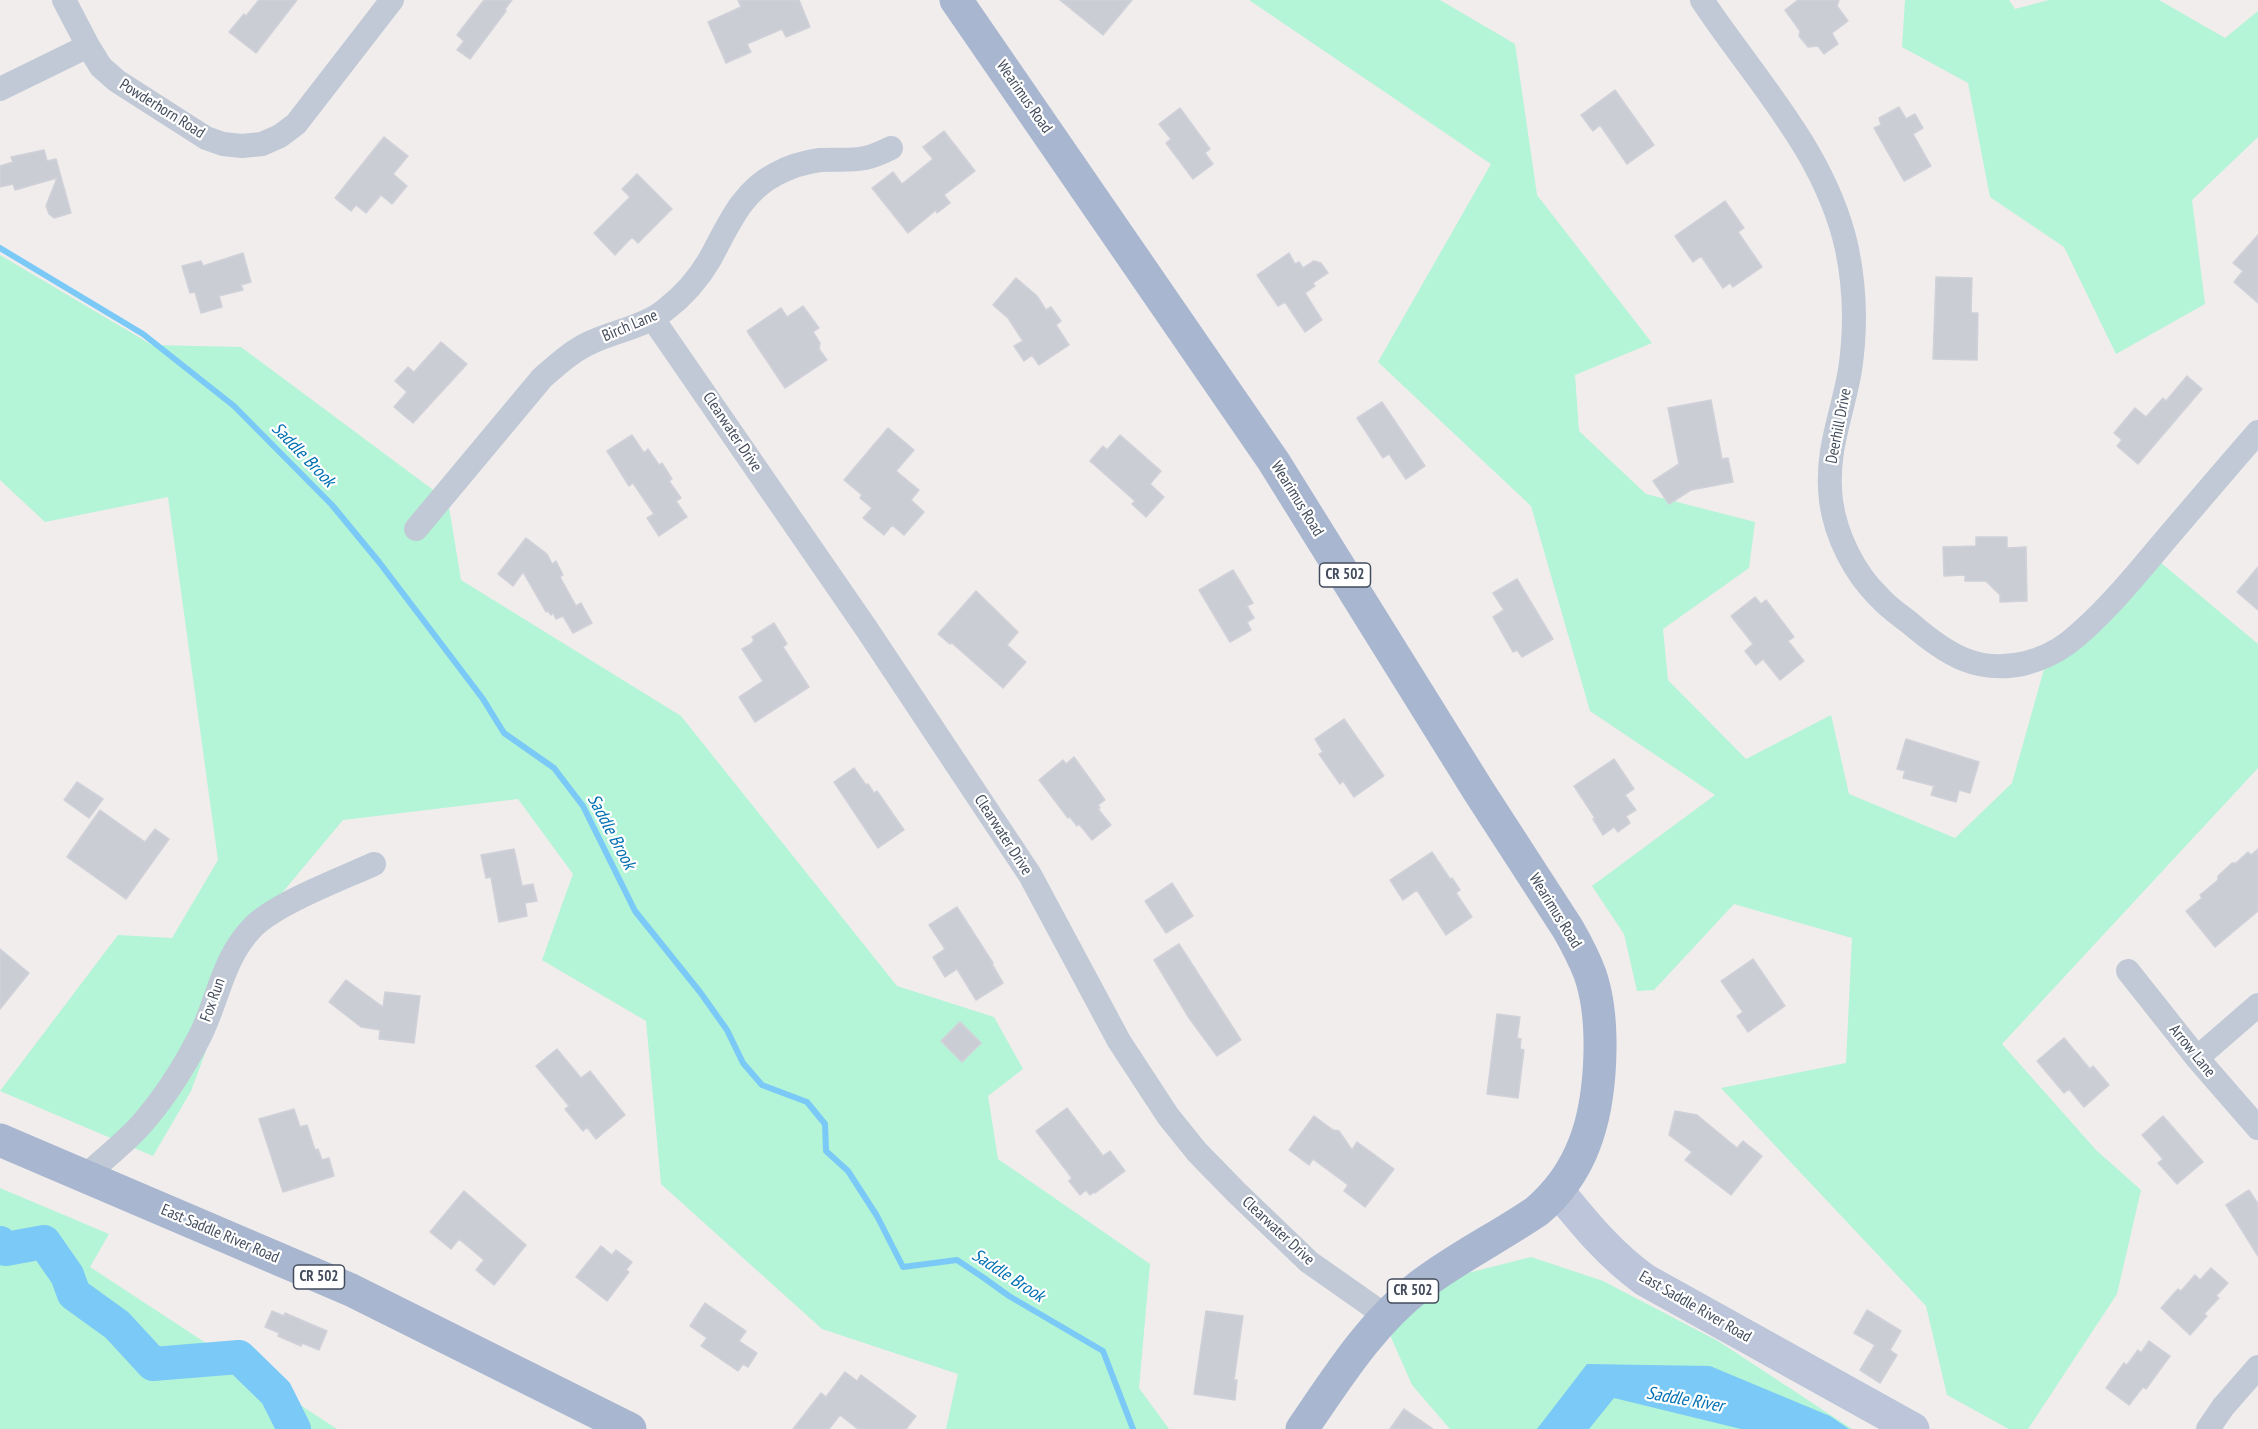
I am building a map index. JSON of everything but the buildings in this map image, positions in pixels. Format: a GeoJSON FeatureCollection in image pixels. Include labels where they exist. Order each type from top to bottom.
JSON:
{"type":"FeatureCollection","features":[{"type":"Feature","properties":{"kind":"main road","name":"Wearimus Road"},"geometry":{"type":"LineString","coordinates":[[956,0],[1274,462],[1581,953],[1590,975],[1596,1003],[1600,1042],[1599,1063],[1593,1113],[1585,1144],[1558,1191]]}},
{"type":"Feature","properties":{"kind":"main road","name":"East Saddle River Road"},"geometry":{"type":"LineString","coordinates":[[0,1140],[351,1290],[630,1429]]}},
{"type":"Feature","properties":{"kind":"main road","name":"CR 502"},"geometry":{"type":"LineString","coordinates":[[1302,1429],[1343,1369],[1386,1316],[1420,1285],[1537,1211],[1558,1191]]}},
{"type":"Feature","properties":{"kind":"main road","name":"East Saddle River Road"},"geometry":{"type":"LineString","coordinates":[[1558,1191],[1600,1242],[1645,1281],[1912,1429]]}},
{"type":"Feature","properties":{"kind":"street","name":"Powderhorn Road"},"geometry":{"type":"LineString","coordinates":[[64,0],[101,67],[117,81],[206,138],[223,144],[242,146],[262,144],[280,136],[296,124],[392,0]]}},
{"type":"Feature","properties":{"kind":"street","name":"Deerhill Drive"},"geometry":{"type":"LineString","coordinates":[[1702,0],[1803,140],[1836,209],[1847,248],[1853,288],[1854,329],[1850,369],[1832,444],[1829,475],[1837,527],[1862,577],[1880,598],[1940,648],[1960,659],[1982,665],[2003,666],[2036,660],[2068,643],[2125,588],[2258,432]]}},
{"type":"Feature","properties":{"kind":"street"},"geometry":{"type":"LineString","coordinates":[[0,89],[88,46]]}},
{"type":"Feature","properties":{"kind":"street","name":"Birch Lane"},"geometry":{"type":"LineString","coordinates":[[416,529],[542,378],[565,357],[591,342],[652,319],[666,310],[687,289],[709,261],[730,219],[758,186],[774,175],[795,166],[819,160],[868,158],[891,148]]}},
{"type":"Feature","properties":{"kind":"street","name":"Clearwater Drive"},"geometry":{"type":"LineString","coordinates":[[652,319],[866,628],[1030,875],[1119,1041],[1168,1116],[1197,1152],[1236,1193],[1309,1262],[1386,1316]]}},
{"type":"Feature","properties":{"kind":"street","name":"Fox Run"},"geometry":{"type":"LineString","coordinates":[[85,1176],[138,1128],[170,1088],[201,1033],[226,966],[236,947],[255,926],[274,911],[374,864]]}},
{"type":"Feature","properties":{"kind":"street","name":"Arrow Lane"},"geometry":{"type":"LineString","coordinates":[[2128,971],[2197,1058],[2258,1128]]}},
{"type":"Feature","properties":{"kind":"street"},"geometry":{"type":"LineString","coordinates":[[2197,1058],[2258,1005]]}},
{"type":"Feature","properties":{"kind":"street"},"geometry":{"type":"LineString","coordinates":[[2208,1429],[2223,1407],[2258,1367]]}},
{"type":"Feature","properties":{"kind":"green space"},"geometry":{"type":"Polygon","coordinates":[[[1249,0],[1440,0],[1515,44],[1537,195],[1652,343],[1575,375],[1579,431],[1646,494],[1755,522],[1749,568],[1663,629],[1668,680],[1746,759],[1831,715],[1849,794],[1955,838],[2012,783],[2048,655],[2148,552],[2258,644],[2258,768],[2002,1044],[2096,1150],[2141,1190],[2117,1294],[2028,1429],[2009,1429],[1947,1395],[1926,1306],[1721,1088],[1846,1063],[1852,938],[1734,904],[1654,990],[1637,991],[1624,934],[1592,886],[1715,795],[1590,711],[1531,506],[1378,362],[1491,164],[1249,0]]]}},
{"type":"Feature","properties":{"kind":"green space"},"geometry":{"type":"Polygon","coordinates":[[[1905,0],[2009,0],[2015,9],[2049,0],[2159,0],[2225,38],[2258,11],[2258,137],[2192,200],[2205,304],[2116,354],[2064,247],[1990,197],[1968,83],[1902,47],[1905,0]]]}},
{"type":"Feature","properties":{"kind":"green space"},"geometry":{"type":"Polygon","coordinates":[[[0,255],[152,345],[241,347],[448,501],[461,580],[681,716],[897,986],[994,1017],[1023,1069],[988,1096],[998,1159],[1150,1264],[1139,1388],[1169,1429],[946,1429],[958,1374],[822,1329],[661,1184],[646,1021],[542,960],[573,874],[518,799],[343,820],[251,930],[191,1091],[153,1156],[0,1091],[118,935],[172,938],[218,860],[168,497],[45,522],[0,480],[0,255]]]}},
{"type":"Feature","properties":{"kind":"green space"},"geometry":{"type":"Polygon","coordinates":[[[0,1188],[109,1234],[90,1267],[337,1429],[0,1429],[0,1188]]]}},
{"type":"Feature","properties":{"kind":"green space"},"geometry":{"type":"Polygon","coordinates":[[[1531,1257],[1603,1281],[1718,1341],[1852,1429],[1450,1429],[1412,1385],[1386,1326],[1452,1277],[1531,1257]]]}},
{"type":"Feature","properties":{"kind":"water"},"geometry":{"type":"Polygon","coordinates":[[[1587,1364],[1710,1366],[1830,1416],[1849,1429],[1741,1429],[1614,1398],[1589,1429],[1537,1429],[1587,1364]]]}},
{"type":"Feature","properties":{"kind":"waterway","name":"Saddle Brook"},"geometry":{"type":"LineString","coordinates":[[0,248],[143,334],[234,406],[332,505],[379,562],[483,699],[504,733],[554,768],[583,806],[635,911],[700,992],[727,1030],[743,1063],[762,1085],[807,1102],[825,1124],[826,1151],[848,1171],[877,1216],[903,1267],[957,1260],[1009,1296],[1103,1351],[1133,1429]]}},
{"type":"Feature","properties":{"kind":"waterway","name":"Saddle River"},"geometry":{"type":"LineString","coordinates":[[0,1243],[6,1249],[44,1242],[67,1275],[74,1294],[117,1325],[153,1364],[239,1357],[276,1393],[294,1429]]}}]}
